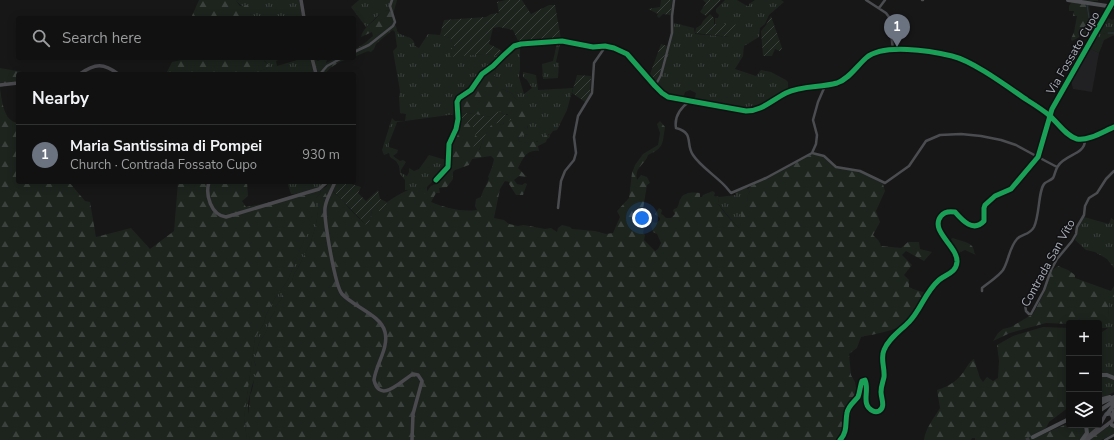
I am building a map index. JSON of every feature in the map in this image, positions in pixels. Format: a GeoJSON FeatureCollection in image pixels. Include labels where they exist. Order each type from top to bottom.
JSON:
{"type":"FeatureCollection","features":[{"type":"Feature","properties":{"kind":"main road"},"geometry":{"type":"LineString","coordinates":[[300,0],[304,16]]}},
{"type":"Feature","properties":{"kind":"main road"},"geometry":{"type":"LineString","coordinates":[[1068,0],[1114,7]]}},
{"type":"Feature","properties":{"kind":"main road"},"geometry":{"type":"LineString","coordinates":[[312,60],[316,72]]}},
{"type":"Feature","properties":{"kind":"main road"},"geometry":{"type":"LineString","coordinates":[[84,72],[98,65],[109,67],[115,72]]}},
{"type":"Feature","properties":{"kind":"main road"},"geometry":{"type":"LineString","coordinates":[[0,85],[16,83]]}},
{"type":"Feature","properties":{"kind":"main road"},"geometry":{"type":"LineString","coordinates":[[209,184],[209,201],[214,210],[220,216],[226,217],[319,189],[326,184]]}},
{"type":"Feature","properties":{"kind":"main road"},"geometry":{"type":"LineString","coordinates":[[334,184],[326,204],[325,214],[330,249],[338,287],[342,294],[374,317],[384,328],[386,340],[374,375],[376,387],[381,390],[388,391],[413,374],[422,378],[422,384],[413,414],[412,440]]}},
{"type":"Feature","properties":{"kind":"main road"},"geometry":{"type":"LineString","coordinates":[[1102,375],[1107,375],[1114,378]]}},
{"type":"Feature","properties":{"kind":"main road"},"geometry":{"type":"LineString","coordinates":[[1102,399],[1114,396]]}},
{"type":"Feature","properties":{"kind":"main road"},"geometry":{"type":"LineString","coordinates":[[1102,402],[1114,396]]}},
{"type":"Feature","properties":{"kind":"main road"},"geometry":{"type":"LineString","coordinates":[[1102,408],[1114,401]]}},
{"type":"Feature","properties":{"kind":"main road"},"geometry":{"type":"LineString","coordinates":[[1083,440],[1098,428],[1114,405]]}},
{"type":"Feature","properties":{"kind":"main road"},"geometry":{"type":"LineString","coordinates":[[1087,440],[1112,422],[1114,411]]}},
{"type":"Feature","properties":{"kind":"main road"},"geometry":{"type":"LineString","coordinates":[[1107,414],[1110,414],[1112,422]]}},
{"type":"Feature","properties":{"kind":"main road"},"geometry":{"type":"LineString","coordinates":[[1104,418],[1106,421],[1112,422]]}},
{"type":"Feature","properties":{"kind":"main road"},"geometry":{"type":"LineString","coordinates":[[1033,437],[1066,420]]}},
{"type":"Feature","properties":{"kind":"main road"},"geometry":{"type":"LineString","coordinates":[[1048,429],[1066,420]]}},
{"type":"Feature","properties":{"kind":"main road"},"geometry":{"type":"LineString","coordinates":[[1083,440],[1086,436],[1087,428]]}},
{"type":"Feature","properties":{"kind":"street"},"geometry":{"type":"LineString","coordinates":[[356,51],[369,45],[393,26],[395,22],[390,6],[392,0]]}},
{"type":"Feature","properties":{"kind":"street"},"geometry":{"type":"LineString","coordinates":[[655,86],[661,76],[672,33],[674,0]]}},
{"type":"Feature","properties":{"kind":"street"},"geometry":{"type":"LineString","coordinates":[[866,0],[880,8],[886,13],[890,20],[893,50]]}},
{"type":"Feature","properties":{"kind":"street"},"geometry":{"type":"LineString","coordinates":[[880,8],[885,0]]}},
{"type":"Feature","properties":{"kind":"street","name":"Via Fossato Cupo"},"geometry":{"type":"LineString","coordinates":[[1038,157],[1049,115],[1114,0]]}},
{"type":"Feature","properties":{"kind":"street"},"geometry":{"type":"LineString","coordinates":[[436,180],[448,166],[449,144],[456,129],[458,119],[457,102],[459,98],[471,90],[482,74],[493,66],[514,46],[538,42],[562,41],[593,47],[602,46],[614,48],[628,54],[655,86],[668,97],[746,111],[754,111],[795,89],[837,83],[846,78],[868,57],[876,52],[893,50],[926,52],[957,58],[990,76],[1049,115],[1071,136],[1078,139],[1085,139],[1114,127]]}},
{"type":"Feature","properties":{"kind":"street"},"geometry":{"type":"LineString","coordinates":[[558,208],[565,171],[574,160],[576,153],[574,137],[578,116],[592,93],[594,63],[603,50],[602,46]]}},
{"type":"Feature","properties":{"kind":"street"},"geometry":{"type":"LineString","coordinates":[[322,72],[327,66],[338,60]]}},
{"type":"Feature","properties":{"kind":"street"},"geometry":{"type":"LineString","coordinates":[[690,101],[681,108],[677,115],[675,119],[676,128],[683,131],[688,137],[693,155],[731,193],[766,178],[812,153],[816,144],[817,135],[813,120],[825,85]]}},
{"type":"Feature","properties":{"kind":"street"},"geometry":{"type":"LineString","coordinates":[[812,153],[824,156],[836,167],[860,171],[885,183],[909,166],[926,141],[940,135],[961,134],[1001,140],[1016,145],[1057,166]]}},
{"type":"Feature","properties":{"kind":"street"},"geometry":{"type":"LineString","coordinates":[[982,291],[982,288],[1004,269],[1009,253],[1016,240],[1020,236],[1029,233],[1033,228],[1038,214],[1041,190],[1045,183],[1054,178],[1057,166],[1066,158],[1081,151],[1085,139]]}},
{"type":"Feature","properties":{"kind":"street"},"geometry":{"type":"LineString","coordinates":[[840,440],[844,436],[847,412],[860,392],[862,381],[866,380],[867,383],[867,404],[873,412],[881,410],[883,403],[881,392],[884,375],[882,359],[884,350],[889,342],[910,322],[932,286],[955,270],[957,260],[956,256],[950,244],[941,233],[938,226],[938,220],[946,212],[955,212],[966,224],[980,224],[984,220],[984,208],[986,205],[995,196],[1011,189],[1038,157]]}},
{"type":"Feature","properties":{"kind":"street","name":"Contrada San Vito"},"geometry":{"type":"LineString","coordinates":[[1025,304],[1027,313],[1031,314],[1044,290],[1051,270],[1057,259],[1076,234],[1077,227],[1084,215],[1085,206],[1089,198],[1097,193],[1106,179],[1114,171]]}},
{"type":"Feature","properties":{"kind":"street"},"geometry":{"type":"LineString","coordinates":[[1105,440],[1114,436]]}},
{"type":"Feature","properties":{"kind":"shaded area"},"geometry":{"type":"Polygon","coordinates":[[[1074,44],[1086,52],[1089,48],[1099,53],[1092,92],[1073,89],[1071,80],[1075,71],[1071,69],[1069,60],[1074,44]]]}},
{"type":"Feature","properties":{"kind":"green space"},"geometry":{"type":"Polygon","coordinates":[[[199,0],[239,0],[236,1],[240,6],[248,5],[251,14],[250,16],[192,16],[199,0]]]}},
{"type":"Feature","properties":{"kind":"green space"},"geometry":{"type":"Polygon","coordinates":[[[299,0],[302,16],[250,16],[251,14],[236,1],[299,0]]]}},
{"type":"Feature","properties":{"kind":"green space"},"geometry":{"type":"Polygon","coordinates":[[[359,0],[391,0],[392,2],[390,11],[384,10],[366,27],[351,7],[359,0]]]}},
{"type":"Feature","properties":{"kind":"green space"},"geometry":{"type":"Polygon","coordinates":[[[391,0],[397,0],[393,17],[397,31],[391,31],[376,44],[371,52],[368,51],[356,56],[356,49],[373,36],[372,32],[361,37],[364,30],[377,18],[382,10],[390,11],[392,3],[391,0]]]}},
{"type":"Feature","properties":{"kind":"green space"},"geometry":{"type":"Polygon","coordinates":[[[506,0],[522,0],[531,14],[549,5],[555,5],[561,39],[519,43],[513,30],[499,27],[493,28],[489,44],[504,53],[500,56],[484,54],[451,57],[451,48],[455,48],[450,38],[440,35],[444,20],[486,17],[491,14],[499,13],[497,2],[506,0]]]}},
{"type":"Feature","properties":{"kind":"green space"},"geometry":{"type":"Polygon","coordinates":[[[661,0],[672,0],[671,15],[663,14],[659,18],[657,16],[658,14],[648,9],[660,7],[661,0]]]}},
{"type":"Feature","properties":{"kind":"green space"},"geometry":{"type":"Polygon","coordinates":[[[703,0],[721,0],[706,16],[700,12],[706,3],[703,0]]]}},
{"type":"Feature","properties":{"kind":"green space"},"geometry":{"type":"Polygon","coordinates":[[[725,0],[737,0],[747,6],[755,0],[781,0],[784,2],[769,15],[765,24],[760,28],[759,37],[744,46],[743,56],[735,69],[756,76],[761,70],[771,72],[788,82],[788,90],[758,108],[746,110],[698,101],[695,98],[696,93],[690,90],[685,92],[683,98],[675,97],[662,91],[657,85],[662,75],[674,23],[694,28],[695,34],[730,37],[735,24],[715,24],[715,18],[718,18],[719,15],[716,12],[716,9],[725,0]]]}},
{"type":"Feature","properties":{"kind":"green space"},"geometry":{"type":"Polygon","coordinates":[[[1073,0],[1098,1],[1089,2],[1090,17],[1097,27],[1096,29],[1088,23],[1085,28],[1087,33],[1083,35],[1080,33],[1079,37],[1072,41],[1071,39],[1077,16],[1073,16],[1074,11],[1069,11],[1069,6],[1073,0]]]}},
{"type":"Feature","properties":{"kind":"green space"},"geometry":{"type":"Polygon","coordinates":[[[710,14],[714,18],[714,24],[735,24],[739,29],[730,37],[695,33],[696,28],[701,25],[710,14]]]}},
{"type":"Feature","properties":{"kind":"green space"},"geometry":{"type":"Polygon","coordinates":[[[771,16],[782,48],[780,51],[775,49],[772,56],[763,56],[761,31],[771,16]]]}},
{"type":"Feature","properties":{"kind":"green space"},"geometry":{"type":"Polygon","coordinates":[[[1106,17],[1112,20],[1114,19],[1114,31],[1102,34],[1098,40],[1092,41],[1106,17]]]}},
{"type":"Feature","properties":{"kind":"green space"},"geometry":{"type":"Polygon","coordinates":[[[397,31],[413,40],[415,46],[419,48],[428,34],[440,35],[450,38],[455,48],[473,55],[484,54],[500,56],[493,65],[482,73],[471,88],[459,97],[457,101],[456,114],[405,121],[406,114],[400,113],[400,91],[393,51],[397,47],[395,32],[397,31]]]}},
{"type":"Feature","properties":{"kind":"green space"},"geometry":{"type":"Polygon","coordinates":[[[1114,31],[1114,35],[1104,40],[1099,53],[1089,48],[1092,41],[1097,41],[1102,34],[1114,31]]]}},
{"type":"Feature","properties":{"kind":"green space"},"geometry":{"type":"Polygon","coordinates":[[[557,43],[560,44],[556,62],[559,63],[558,78],[543,79],[542,64],[553,61],[557,43]]]}},
{"type":"Feature","properties":{"kind":"green space"},"geometry":{"type":"Polygon","coordinates":[[[661,44],[667,46],[660,75],[655,83],[649,77],[661,44]]]}},
{"type":"Feature","properties":{"kind":"green space"},"geometry":{"type":"Polygon","coordinates":[[[520,45],[519,77],[524,94],[532,88],[523,77],[523,72],[536,75],[538,90],[573,88],[567,110],[557,130],[553,131],[550,135],[548,134],[537,141],[530,143],[518,141],[521,136],[529,134],[520,101],[511,93],[502,89],[502,80],[494,76],[498,62],[514,47],[520,45]]]}},
{"type":"Feature","properties":{"kind":"green space"},"geometry":{"type":"Polygon","coordinates":[[[181,60],[265,60],[269,65],[268,68],[260,72],[167,72],[172,62],[181,60]]]}},
{"type":"Feature","properties":{"kind":"green space"},"geometry":{"type":"Polygon","coordinates":[[[264,60],[278,60],[276,61],[277,66],[297,60],[310,60],[314,72],[260,72],[268,68],[269,65],[264,60]]]}},
{"type":"Feature","properties":{"kind":"green space"},"geometry":{"type":"Polygon","coordinates":[[[314,60],[327,60],[326,63],[333,60],[344,60],[339,62],[326,72],[318,72],[314,60]]]}},
{"type":"Feature","properties":{"kind":"green space"},"geometry":{"type":"Polygon","coordinates":[[[495,65],[497,65],[494,76],[497,78],[502,77],[502,89],[511,93],[516,99],[523,101],[531,113],[527,129],[529,134],[521,136],[518,141],[528,143],[535,141],[537,142],[539,137],[542,138],[546,135],[550,135],[546,142],[538,146],[539,151],[528,153],[523,158],[518,168],[527,177],[519,176],[514,180],[517,184],[527,184],[523,195],[516,195],[509,182],[505,181],[500,189],[494,218],[504,220],[509,224],[545,229],[551,228],[557,232],[558,228],[562,225],[572,229],[595,231],[606,234],[613,233],[620,217],[617,211],[629,198],[632,173],[635,165],[643,154],[658,145],[660,133],[657,124],[660,121],[665,127],[662,144],[657,150],[648,155],[638,169],[636,176],[637,180],[641,175],[647,177],[650,183],[647,185],[643,209],[646,209],[648,218],[643,226],[643,233],[645,235],[644,240],[655,251],[661,243],[657,234],[653,232],[651,225],[652,222],[656,223],[660,220],[660,218],[655,214],[659,208],[662,210],[661,214],[666,218],[671,218],[675,214],[673,211],[677,208],[682,196],[692,193],[700,193],[700,197],[702,197],[703,195],[713,191],[715,193],[714,196],[719,197],[718,204],[740,228],[741,210],[743,204],[747,202],[748,194],[750,192],[748,189],[810,155],[818,155],[824,158],[834,167],[860,171],[883,184],[885,191],[876,211],[880,222],[873,235],[879,241],[881,246],[901,248],[908,242],[919,242],[920,249],[932,252],[924,261],[906,251],[902,255],[912,265],[904,275],[909,280],[909,287],[926,293],[915,312],[907,322],[891,330],[861,337],[857,348],[849,354],[851,375],[855,382],[857,394],[843,438],[841,440],[250,440],[246,424],[250,395],[257,370],[255,369],[256,366],[254,360],[259,343],[266,332],[270,319],[275,311],[275,307],[292,281],[311,241],[316,225],[319,203],[326,192],[326,187],[368,226],[372,211],[384,210],[387,202],[399,195],[408,190],[417,188],[425,194],[431,186],[440,182],[438,179],[449,164],[446,160],[446,147],[448,142],[456,135],[455,132],[459,125],[468,123],[474,127],[480,139],[478,141],[477,148],[480,150],[489,127],[494,123],[504,125],[503,122],[508,114],[503,114],[500,112],[492,117],[467,113],[459,114],[459,105],[462,97],[472,91],[478,80],[495,65]],[[491,156],[472,159],[469,165],[455,170],[453,172],[453,179],[447,187],[439,188],[440,193],[436,193],[431,202],[453,209],[477,210],[475,206],[476,199],[481,197],[489,178],[488,177],[494,159],[491,156]]]}},
{"type":"Feature","properties":{"kind":"green space"},"geometry":{"type":"Polygon","coordinates":[[[0,68],[22,72],[16,72],[16,82],[0,87],[0,68]]]}},
{"type":"Feature","properties":{"kind":"green space"},"geometry":{"type":"Polygon","coordinates":[[[577,75],[591,76],[590,95],[585,102],[572,93],[577,75]]]}},
{"type":"Feature","properties":{"kind":"green space"},"geometry":{"type":"Polygon","coordinates":[[[0,88],[6,114],[16,122],[16,184],[71,184],[85,201],[90,202],[96,237],[131,228],[150,249],[174,231],[178,184],[247,184],[248,196],[242,201],[246,207],[306,195],[321,189],[320,194],[316,198],[312,220],[288,280],[275,298],[266,315],[264,323],[255,338],[244,418],[247,440],[0,440],[0,88]]]}},
{"type":"Feature","properties":{"kind":"green space"},"geometry":{"type":"Polygon","coordinates":[[[497,111],[511,116],[511,120],[503,122],[504,125],[494,123],[489,127],[479,151],[477,148],[476,152],[473,145],[480,139],[476,136],[474,128],[468,123],[459,125],[459,114],[467,113],[492,117],[497,111]]]}},
{"type":"Feature","properties":{"kind":"green space"},"geometry":{"type":"Polygon","coordinates":[[[392,118],[395,121],[405,121],[397,122],[389,143],[389,147],[398,150],[393,156],[400,161],[403,160],[406,162],[401,170],[401,173],[407,176],[409,168],[414,171],[419,169],[429,155],[446,160],[449,164],[449,167],[438,179],[436,178],[427,187],[427,192],[425,194],[417,189],[405,190],[405,180],[400,174],[399,166],[396,161],[390,157],[389,153],[384,155],[382,150],[392,118]]]}},
{"type":"Feature","properties":{"kind":"green space"},"geometry":{"type":"Polygon","coordinates":[[[288,184],[324,184],[319,189],[291,194],[288,184]]]}},
{"type":"Feature","properties":{"kind":"green space"},"geometry":{"type":"Polygon","coordinates":[[[328,184],[333,184],[331,190],[326,192],[319,204],[316,225],[311,241],[292,281],[275,307],[275,311],[270,319],[266,332],[259,343],[254,360],[257,370],[248,403],[248,431],[250,440],[247,440],[244,418],[255,338],[264,323],[266,315],[275,298],[288,280],[303,242],[316,198],[320,194],[321,189],[326,187],[328,184]]]}},
{"type":"Feature","properties":{"kind":"green space"},"geometry":{"type":"Polygon","coordinates":[[[336,184],[351,184],[361,187],[358,193],[366,201],[378,190],[380,199],[387,202],[384,211],[372,211],[368,227],[333,191],[336,184]]]}},
{"type":"Feature","properties":{"kind":"green space"},"geometry":{"type":"Polygon","coordinates":[[[745,187],[750,192],[748,194],[740,228],[718,204],[719,197],[736,195],[735,193],[745,187]]]}},
{"type":"Feature","properties":{"kind":"green space"},"geometry":{"type":"Polygon","coordinates":[[[1084,217],[1109,224],[1111,218],[1114,220],[1114,268],[1107,259],[1095,252],[1086,250],[1075,240],[1078,228],[1084,217]]]}},
{"type":"Feature","properties":{"kind":"green space"},"geometry":{"type":"Polygon","coordinates":[[[953,238],[970,244],[976,255],[965,250],[960,252],[958,256],[951,239],[953,238]]]}},
{"type":"Feature","properties":{"kind":"green space"},"geometry":{"type":"Polygon","coordinates":[[[1058,266],[1068,270],[1075,275],[1075,278],[1111,291],[1114,286],[1114,298],[1109,300],[1108,319],[1066,320],[1066,324],[1046,323],[1010,333],[993,341],[998,333],[1003,329],[1011,327],[1033,314],[1044,293],[1051,271],[1058,266]]]}},
{"type":"Feature","properties":{"kind":"green space"},"geometry":{"type":"Polygon","coordinates":[[[1114,298],[1114,392],[1102,398],[1102,332],[1108,328],[1102,328],[1102,320],[1078,320],[1108,319],[1109,300],[1114,298]]]}},
{"type":"Feature","properties":{"kind":"green space"},"geometry":{"type":"Polygon","coordinates":[[[1043,327],[1066,328],[1066,409],[1049,422],[1046,428],[1032,436],[1034,438],[1066,424],[1066,428],[1095,428],[1081,440],[975,440],[975,438],[972,438],[971,440],[924,440],[928,428],[940,408],[937,390],[946,387],[957,379],[974,359],[980,378],[983,382],[987,377],[993,381],[998,378],[999,361],[997,345],[1013,336],[1043,327]]]}},
{"type":"Feature","properties":{"kind":"green space"},"geometry":{"type":"Polygon","coordinates":[[[1107,425],[1114,428],[1114,434],[1101,440],[1089,440],[1107,425]]]}},
{"type":"Feature","properties":{"kind":"waterway"},"geometry":{"type":"LineString","coordinates":[[1087,4],[1089,18],[1096,27]]}},
{"type":"Feature","properties":{"kind":"waterway"},"geometry":{"type":"LineString","coordinates":[[1108,33],[1114,33]]}},
{"type":"Feature","properties":{"kind":"tunnel"},"geometry":{"type":"LineString","coordinates":[[1026,440],[1033,437]]}},
{"type":"Feature","properties":{"kind":"cycle path"},"geometry":{"type":"LineString","coordinates":[[840,440],[844,434],[846,416],[850,406],[858,397],[862,381],[865,380],[867,388],[866,401],[869,408],[875,412],[881,409],[883,405],[881,390],[884,377],[882,357],[886,346],[917,312],[934,285],[955,269],[957,262],[956,256],[941,233],[939,227],[938,222],[941,216],[947,212],[955,212],[964,222],[972,226],[980,224],[984,221],[985,205],[995,196],[1011,189],[1038,157],[1052,109],[1114,0]]}},
{"type":"Feature","properties":{"kind":"cycle path"},"geometry":{"type":"LineString","coordinates":[[436,180],[448,167],[449,144],[456,129],[458,119],[457,102],[459,98],[471,90],[482,74],[493,66],[514,46],[521,44],[562,41],[593,47],[605,46],[614,48],[627,54],[655,86],[668,97],[746,111],[752,111],[762,107],[792,90],[837,83],[849,75],[866,58],[874,53],[895,49],[920,50],[952,56],[970,63],[1045,112],[1066,132],[1077,139],[1086,139],[1114,127]]}},
{"type":"Feature","properties":{"kind":"place","name":"Maria Santissima di Pompei"},"geometry":{"type":"Point","coordinates":[897,47]}}]}
